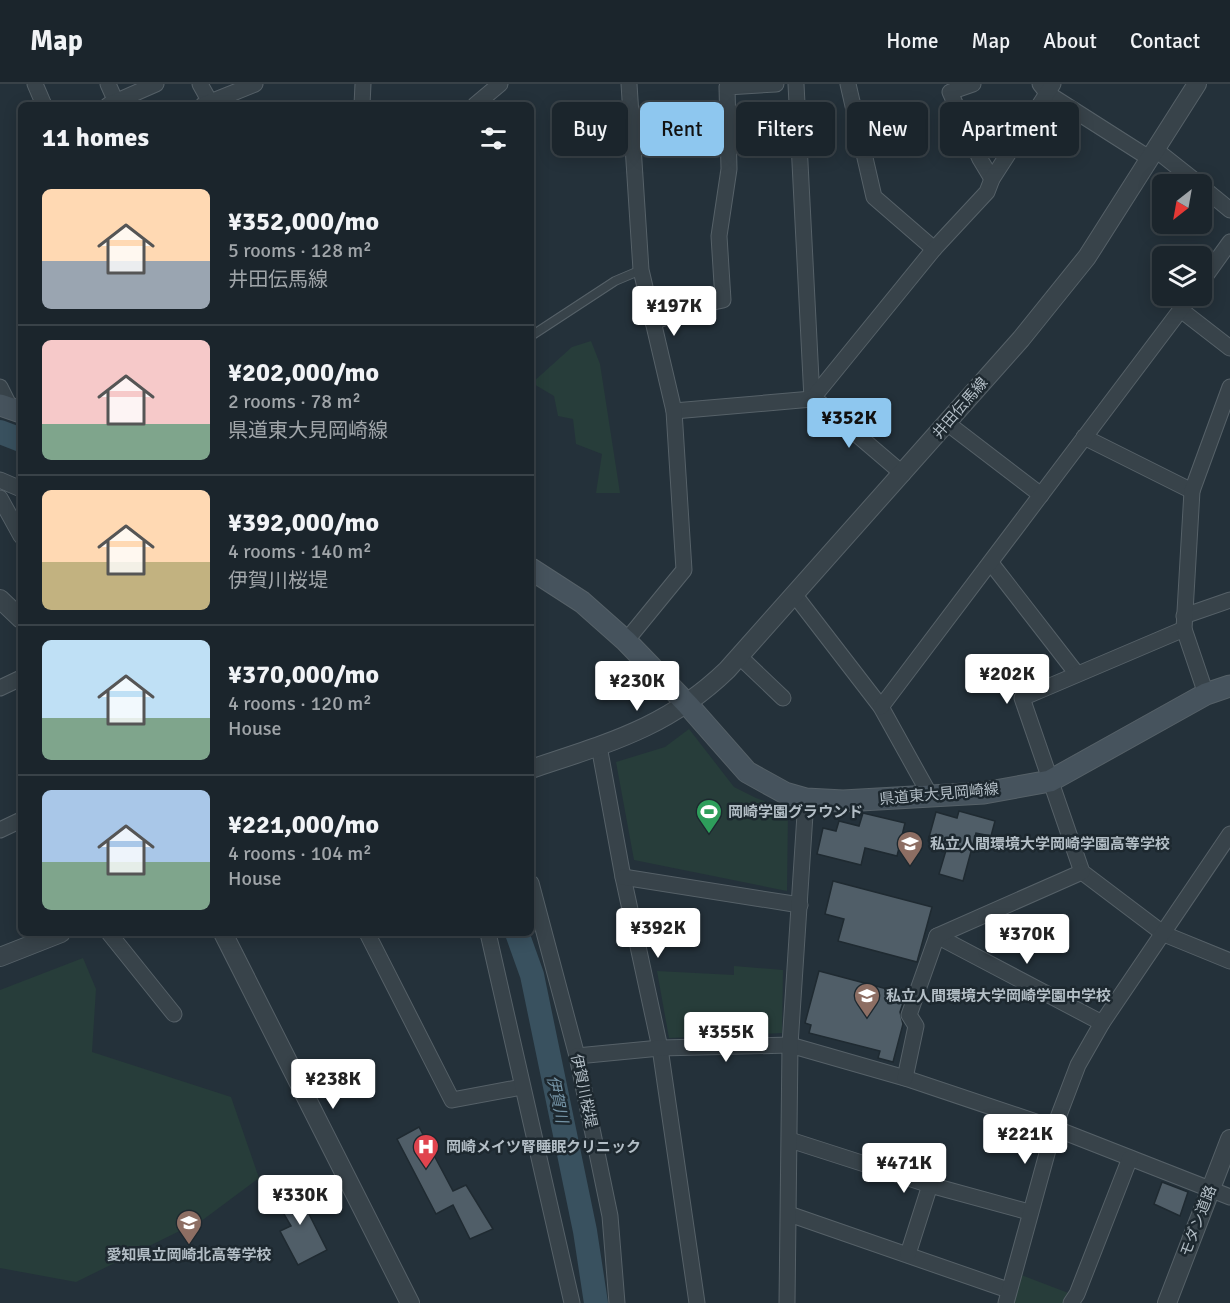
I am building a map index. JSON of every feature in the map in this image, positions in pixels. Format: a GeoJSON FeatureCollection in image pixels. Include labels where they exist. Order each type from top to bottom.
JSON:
{"type":"FeatureCollection","features":[{"type":"Feature","properties":{"kind":"main road","name":"県道東大見岡崎線"},"geometry":{"type":"LineString","coordinates":[[534,571],[582,602],[626,642],[688,705],[747,772],[785,793],[806,799],[843,801],[930,797],[984,793],[1050,781],[1206,694],[1230,686]]}},
{"type":"Feature","properties":{"kind":"street"},"geometry":{"type":"LineString","coordinates":[[35,84],[43,102]]}},
{"type":"Feature","properties":{"kind":"street"},"geometry":{"type":"LineString","coordinates":[[108,84],[112,102]]}},
{"type":"Feature","properties":{"kind":"street"},"geometry":{"type":"LineString","coordinates":[[116,102],[156,84]]}},
{"type":"Feature","properties":{"kind":"street"},"geometry":{"type":"LineString","coordinates":[[200,84],[205,102]]}},
{"type":"Feature","properties":{"kind":"street"},"geometry":{"type":"LineString","coordinates":[[362,102],[363,84]]}},
{"type":"Feature","properties":{"kind":"street"},"geometry":{"type":"LineString","coordinates":[[479,102],[500,84]]}},
{"type":"Feature","properties":{"kind":"street"},"geometry":{"type":"LineString","coordinates":[[626,642],[684,570],[674,411],[641,270],[629,84]]}},
{"type":"Feature","properties":{"kind":"street"},"geometry":{"type":"LineString","coordinates":[[653,322],[695,306],[723,300],[719,236],[729,169],[727,87],[776,84]]}},
{"type":"Feature","properties":{"kind":"street"},"geometry":{"type":"LineString","coordinates":[[796,84],[812,399]]}},
{"type":"Feature","properties":{"kind":"street"},"geometry":{"type":"LineString","coordinates":[[848,84],[874,197],[934,249]]}},
{"type":"Feature","properties":{"kind":"street"},"geometry":{"type":"LineString","coordinates":[[973,84],[950,92],[980,159],[992,179]]}},
{"type":"Feature","properties":{"kind":"street","name":"井田伝馬線"},"geometry":{"type":"LineString","coordinates":[[534,769],[662,720],[688,705],[739,656],[1021,339],[1087,257],[1197,84]]}},
{"type":"Feature","properties":{"kind":"street"},"geometry":{"type":"LineString","coordinates":[[211,102],[249,85]]}},
{"type":"Feature","properties":{"kind":"street"},"geometry":{"type":"LineString","coordinates":[[812,399],[934,249],[987,192],[992,179],[1047,87],[1182,174]]}},
{"type":"Feature","properties":{"kind":"street"},"geometry":{"type":"LineString","coordinates":[[1212,196],[1230,210]]}},
{"type":"Feature","properties":{"kind":"street"},"geometry":{"type":"LineString","coordinates":[[1212,267],[1230,242]]}},
{"type":"Feature","properties":{"kind":"street"},"geometry":{"type":"LineString","coordinates":[[881,707],[1184,306]]}},
{"type":"Feature","properties":{"kind":"street"},"geometry":{"type":"LineString","coordinates":[[1181,310],[1230,348]]}},
{"type":"Feature","properties":{"kind":"street"},"geometry":{"type":"LineString","coordinates":[[0,387],[11,409]]}},
{"type":"Feature","properties":{"kind":"street"},"geometry":{"type":"LineString","coordinates":[[1206,694],[1184,622],[1192,491],[1230,387]]}},
{"type":"Feature","properties":{"kind":"street"},"geometry":{"type":"LineString","coordinates":[[674,411],[812,399],[903,474]]}},
{"type":"Feature","properties":{"kind":"street"},"geometry":{"type":"LineString","coordinates":[[947,423],[1041,495]]}},
{"type":"Feature","properties":{"kind":"street"},"geometry":{"type":"LineString","coordinates":[[1084,437],[1192,491]]}},
{"type":"Feature","properties":{"kind":"street"},"geometry":{"type":"LineString","coordinates":[[0,480],[18,488]]}},
{"type":"Feature","properties":{"kind":"street"},"geometry":{"type":"LineString","coordinates":[[0,498],[18,531]]}},
{"type":"Feature","properties":{"kind":"street"},"geometry":{"type":"LineString","coordinates":[[991,563],[1077,674]]}},
{"type":"Feature","properties":{"kind":"street"},"geometry":{"type":"LineString","coordinates":[[794,594],[881,707],[930,797]]}},
{"type":"Feature","properties":{"kind":"street"},"geometry":{"type":"LineString","coordinates":[[0,599],[18,616]]}},
{"type":"Feature","properties":{"kind":"street"},"geometry":{"type":"LineString","coordinates":[[1230,600],[1022,698],[1082,873],[1164,934],[1230,960]]}},
{"type":"Feature","properties":{"kind":"street"},"geometry":{"type":"LineString","coordinates":[[739,656],[783,698]]}},
{"type":"Feature","properties":{"kind":"street"},"geometry":{"type":"LineString","coordinates":[[0,688],[18,679]]}},
{"type":"Feature","properties":{"kind":"street"},"geometry":{"type":"LineString","coordinates":[[599,746],[623,877],[660,1048],[697,1303]]}},
{"type":"Feature","properties":{"kind":"street"},"geometry":{"type":"LineString","coordinates":[[787,1303],[790,1045],[806,799]]}},
{"type":"Feature","properties":{"kind":"street"},"geometry":{"type":"LineString","coordinates":[[0,830],[18,821]]}},
{"type":"Feature","properties":{"kind":"street"},"geometry":{"type":"LineString","coordinates":[[789,1214],[908,1254],[1007,1296],[1054,1128],[1078,1065],[1102,1023],[1230,834]]}},
{"type":"Feature","properties":{"kind":"street"},"geometry":{"type":"LineString","coordinates":[[905,1078],[916,1026],[909,1015],[937,936],[1082,873]]}},
{"type":"Feature","properties":{"kind":"street"},"geometry":{"type":"LineString","coordinates":[[623,877],[800,904]]}},
{"type":"Feature","properties":{"kind":"street","name":"伊賀川桜堤"},"geometry":{"type":"LineString","coordinates":[[534,894],[577,1056],[610,1216],[617,1303]]}},
{"type":"Feature","properties":{"kind":"street"},"geometry":{"type":"LineString","coordinates":[[0,957],[53,936]]}},
{"type":"Feature","properties":{"kind":"street"},"geometry":{"type":"LineString","coordinates":[[111,936],[174,1014]]}},
{"type":"Feature","properties":{"kind":"street"},"geometry":{"type":"LineString","coordinates":[[225,936],[410,1303]]}},
{"type":"Feature","properties":{"kind":"street"},"geometry":{"type":"LineString","coordinates":[[369,936],[452,1100],[522,1087]]}},
{"type":"Feature","properties":{"kind":"street"},"geometry":{"type":"LineString","coordinates":[[489,936],[572,1303]]}},
{"type":"Feature","properties":{"kind":"street"},"geometry":{"type":"LineString","coordinates":[[937,936],[1102,1023]]}},
{"type":"Feature","properties":{"kind":"street"},"geometry":{"type":"LineString","coordinates":[[577,1056],[660,1048],[790,1045],[905,1078],[1054,1128],[1230,1197]]}},
{"type":"Feature","properties":{"kind":"street","name":"モダン道路"},"geometry":{"type":"LineString","coordinates":[[1167,1303],[1230,1139]]}},
{"type":"Feature","properties":{"kind":"street"},"geometry":{"type":"LineString","coordinates":[[790,1140],[930,1185],[1029,1212]]}},
{"type":"Feature","properties":{"kind":"street"},"geometry":{"type":"LineString","coordinates":[[1071,1303],[1077,1294],[1130,1158]]}},
{"type":"Feature","properties":{"kind":"street"},"geometry":{"type":"LineString","coordinates":[[908,1254],[930,1185]]}},
{"type":"Feature","properties":{"kind":"lane"},"geometry":{"type":"LineString","coordinates":[[534,334],[615,281],[641,270]]}},
{"type":"Feature","properties":{"kind":"green space"},"geometry":{"type":"Polygon","coordinates":[[[591,341],[600,364],[620,493],[596,493],[602,454],[576,444],[573,419],[558,416],[554,396],[534,384],[534,381],[572,347],[591,341]]]}},
{"type":"Feature","properties":{"kind":"green space","name":"岡崎学園グラウンド"},"geometry":{"type":"Polygon","coordinates":[[[689,729],[734,787],[788,810],[787,891],[634,860],[616,762],[665,747],[689,729]]]}},
{"type":"Feature","properties":{"kind":"green space"},"geometry":{"type":"Polygon","coordinates":[[[83,958],[96,989],[92,1052],[231,1097],[259,1178],[204,1219],[76,1282],[0,1268],[0,990],[83,958]]]}},
{"type":"Feature","properties":{"kind":"green space"},"geometry":{"type":"Polygon","coordinates":[[[734,966],[783,970],[782,1033],[669,1038],[657,971],[734,975],[734,966]]]}},
{"type":"Feature","properties":{"kind":"green space"},"geometry":{"type":"Polygon","coordinates":[[[1016,1273],[1071,1294],[1064,1303],[1009,1303],[1016,1273]]]}},
{"type":"Feature","properties":{"kind":"building"},"geometry":{"type":"Polygon","coordinates":[[[959,811],[995,821],[991,836],[976,833],[963,881],[939,874],[947,847],[928,841],[936,812],[957,818],[959,811]]]}},
{"type":"Feature","properties":{"kind":"building"},"geometry":{"type":"Polygon","coordinates":[[[863,813],[905,823],[897,856],[865,848],[861,865],[817,854],[823,828],[836,831],[839,821],[859,826],[863,813]]]}},
{"type":"Feature","properties":{"kind":"building"},"geometry":{"type":"Polygon","coordinates":[[[833,881],[932,907],[917,962],[838,941],[844,919],[825,914],[833,881]]]}},
{"type":"Feature","properties":{"kind":"building"},"geometry":{"type":"Polygon","coordinates":[[[819,971],[906,994],[900,1012],[903,1024],[893,1062],[878,1058],[880,1051],[809,1033],[811,1025],[805,1023],[819,971]]]}},
{"type":"Feature","properties":{"kind":"building"},"geometry":{"type":"Polygon","coordinates":[[[419,1127],[453,1191],[466,1185],[493,1229],[470,1239],[453,1205],[436,1214],[397,1139],[419,1127]]]}},
{"type":"Feature","properties":{"kind":"building"},"geometry":{"type":"Polygon","coordinates":[[[1162,1182],[1188,1192],[1180,1216],[1154,1204],[1162,1182]]]}},
{"type":"Feature","properties":{"kind":"building"},"geometry":{"type":"Polygon","coordinates":[[[300,1184],[309,1199],[303,1202],[327,1250],[298,1265],[280,1231],[291,1226],[275,1199],[300,1184]]]}},
{"type":"Feature","properties":{"kind":"waterway","name":"伊賀川"},"geometry":{"type":"LineString","coordinates":[[0,432],[18,439]]}},
{"type":"Feature","properties":{"kind":"waterway","name":"伊賀川"},"geometry":{"type":"LineString","coordinates":[[518,936],[532,975],[585,1231],[596,1303]]}},
{"type":"Feature","properties":{"kind":"place","name":"岡崎学園グラウンド"},"geometry":{"type":"Point","coordinates":[709,835]}},
{"type":"Feature","properties":{"kind":"place","name":"私立人間環境大学岡崎学園高等学校"},"geometry":{"type":"Point","coordinates":[910,867]}},
{"type":"Feature","properties":{"kind":"place","name":"私立人間環境大学岡崎学園中学校"},"geometry":{"type":"Point","coordinates":[867,1019]}},
{"type":"Feature","properties":{"kind":"place","name":"岡崎メイツ腎睡眠クリニック"},"geometry":{"type":"Point","coordinates":[426,1170]}},
{"type":"Feature","properties":{"kind":"place","name":"愛知県立岡崎北高等学校"},"geometry":{"type":"Point","coordinates":[189,1246]}}]}
